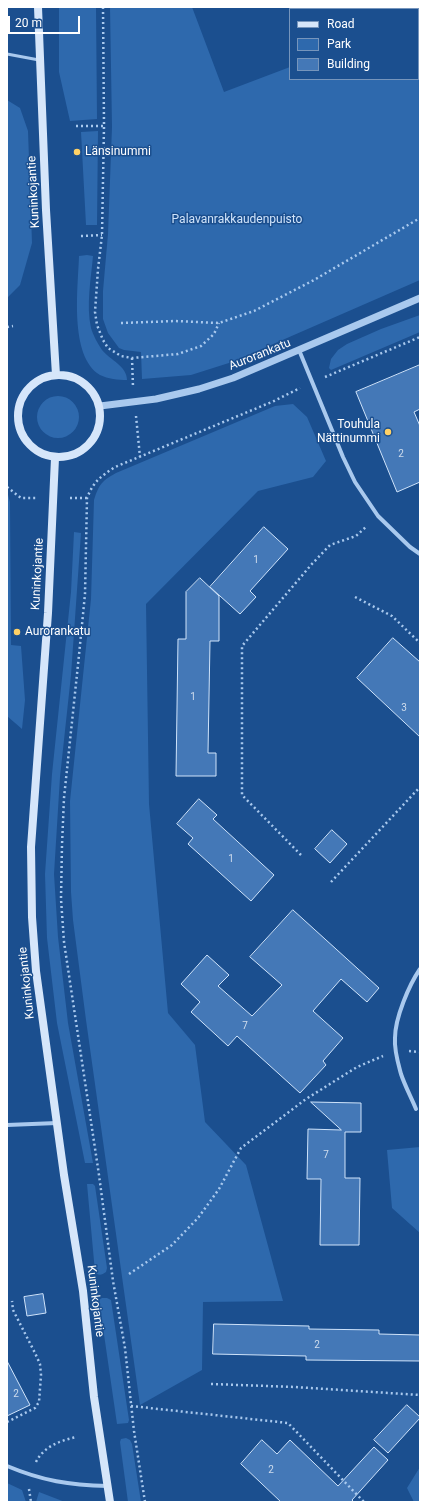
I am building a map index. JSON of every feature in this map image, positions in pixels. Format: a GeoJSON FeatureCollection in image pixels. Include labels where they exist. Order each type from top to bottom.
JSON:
{"type":"FeatureCollection","features":[{"type":"Feature","properties":{"kind":"main road","name":"Kuninkojantie"},"geometry":{"type":"LineString","coordinates":[[38,7],[39,60],[56,375]]}},
{"type":"Feature","properties":{"kind":"main road"},"geometry":{"type":"LineString","coordinates":[[56,375],[69,376],[80,380],[95,396],[100,406],[101,418],[99,429],[94,439],[87,448],[77,454],[66,457],[55,458],[39,452],[26,442],[18,421],[20,404],[28,389],[36,382],[46,377],[56,375]]}},
{"type":"Feature","properties":{"kind":"main road","name":"Kuninkojantie"},"geometry":{"type":"LineString","coordinates":[[55,458],[48,613],[31,847],[32,917],[36,971],[57,1123],[83,1291],[94,1397],[110,1502]]}},
{"type":"Feature","properties":{"kind":"street","name":"Aurorankatu"},"geometry":{"type":"LineString","coordinates":[[100,406],[156,399],[199,389],[233,378],[420,298]]}},
{"type":"Feature","properties":{"kind":"street"},"geometry":{"type":"LineString","coordinates":[[299,350],[342,457],[355,482],[378,516],[410,547],[420,554]]}},
{"type":"Feature","properties":{"kind":"street"},"geometry":{"type":"LineString","coordinates":[[416,1109],[401,1075],[394,1037],[401,1007],[412,980],[420,969]]}},
{"type":"Feature","properties":{"kind":"street"},"geometry":{"type":"LineString","coordinates":[[7,1126],[57,1123]]}},
{"type":"Feature","properties":{"kind":"street"},"geometry":{"type":"LineString","coordinates":[[7,1466],[28,1475],[56,1482],[79,1486],[108,1486]]}},
{"type":"Feature","properties":{"kind":"lane"},"geometry":{"type":"LineString","coordinates":[[7,54],[39,60]]}},
{"type":"Feature","properties":{"kind":"path"},"geometry":{"type":"LineString","coordinates":[[103,7],[104,126],[102,235],[96,291],[95,312],[97,324],[103,340],[108,348],[121,356],[132,358],[178,354],[201,346],[214,334],[219,323]]}},
{"type":"Feature","properties":{"kind":"path"},"geometry":{"type":"LineString","coordinates":[[76,126],[104,126]]}},
{"type":"Feature","properties":{"kind":"path"},"geometry":{"type":"LineString","coordinates":[[121,323],[175,320],[219,323],[254,311],[301,287],[420,218]]}},
{"type":"Feature","properties":{"kind":"path"},"geometry":{"type":"LineString","coordinates":[[81,236],[102,235]]}},
{"type":"Feature","properties":{"kind":"path"},"geometry":{"type":"LineString","coordinates":[[7,326],[13,326]]}},
{"type":"Feature","properties":{"kind":"path"},"geometry":{"type":"LineString","coordinates":[[145,1502],[134,1431],[125,1348],[113,1280],[99,1175],[64,942],[61,900],[64,798],[84,602],[87,498],[92,486],[101,476],[115,467],[274,401],[312,382],[420,337]]}},
{"type":"Feature","properties":{"kind":"path"},"geometry":{"type":"LineString","coordinates":[[7,487],[21,498]]}},
{"type":"Feature","properties":{"kind":"path"},"geometry":{"type":"LineString","coordinates":[[301,855],[242,795],[242,646],[330,545],[356,536],[378,516]]}},
{"type":"Feature","properties":{"kind":"path"},"geometry":{"type":"LineString","coordinates":[[356,597],[392,616],[420,643]]}},
{"type":"Feature","properties":{"kind":"path"},"geometry":{"type":"LineString","coordinates":[[331,882],[420,787]]}},
{"type":"Feature","properties":{"kind":"path"},"geometry":{"type":"LineString","coordinates":[[130,1274],[172,1245],[198,1218],[219,1189],[240,1148],[313,1095],[357,1068],[396,1050]]}},
{"type":"Feature","properties":{"kind":"path"},"geometry":{"type":"LineString","coordinates":[[7,1422],[35,1408],[39,1402],[41,1376],[38,1358],[13,1310],[12,1301]]}},
{"type":"Feature","properties":{"kind":"path"},"geometry":{"type":"LineString","coordinates":[[211,1384],[420,1395]]}},
{"type":"Feature","properties":{"kind":"path"},"geometry":{"type":"LineString","coordinates":[[131,1406],[288,1423],[364,1502]]}},
{"type":"Feature","properties":{"kind":"path"},"geometry":{"type":"LineString","coordinates":[[28,1475],[37,1458],[48,1447],[60,1440],[76,1437]]}},
{"type":"Feature","properties":{"kind":"green space"},"geometry":{"type":"Polygon","coordinates":[[[59,7],[96,7],[97,119],[70,121],[59,72],[59,7]]]}},
{"type":"Feature","properties":{"kind":"green space","name":"Palavanrakkaudenpuisto"},"geometry":{"type":"Polygon","coordinates":[[[110,7],[192,7],[224,92],[289,67],[289,80],[419,80],[419,8],[347,7],[420,7],[420,280],[232,362],[191,375],[142,379],[141,352],[119,348],[108,333],[103,319],[103,291],[108,234],[112,127],[110,7]]]}},
{"type":"Feature","properties":{"kind":"green space"},"geometry":{"type":"Polygon","coordinates":[[[7,100],[20,108],[28,131],[32,243],[20,285],[7,298],[7,100]]]}},
{"type":"Feature","properties":{"kind":"green space"},"geometry":{"type":"Polygon","coordinates":[[[98,131],[97,225],[86,225],[81,132],[98,131]]]}},
{"type":"Feature","properties":{"kind":"green space"},"geometry":{"type":"Polygon","coordinates":[[[79,256],[93,256],[89,301],[91,328],[102,350],[121,367],[127,380],[113,379],[100,375],[90,366],[84,353],[79,337],[77,303],[79,256]]]}},
{"type":"Feature","properties":{"kind":"green space"},"geometry":{"type":"Polygon","coordinates":[[[420,315],[420,332],[331,370],[329,368],[331,359],[338,350],[347,344],[381,329],[420,315]]]}},
{"type":"Feature","properties":{"kind":"green space"},"geometry":{"type":"Polygon","coordinates":[[[54,396],[62,396],[73,402],[79,413],[79,421],[73,432],[62,438],[54,438],[43,432],[37,421],[37,413],[43,402],[54,396]]]}},
{"type":"Feature","properties":{"kind":"green space"},"geometry":{"type":"Polygon","coordinates":[[[293,404],[307,417],[326,461],[313,477],[258,491],[146,604],[149,804],[168,1013],[195,1045],[205,1122],[246,1165],[283,1301],[203,1302],[202,1370],[140,1405],[86,1020],[73,920],[71,892],[70,801],[91,599],[94,500],[102,484],[107,478],[116,473],[275,406],[293,404]]]}},
{"type":"Feature","properties":{"kind":"green space"},"geometry":{"type":"Polygon","coordinates":[[[7,491],[10,502],[11,645],[21,646],[25,700],[22,729],[7,716],[7,491]]]}},
{"type":"Feature","properties":{"kind":"green space"},"geometry":{"type":"Polygon","coordinates":[[[74,532],[81,533],[71,675],[60,777],[54,874],[58,937],[68,1023],[93,1163],[85,1163],[57,1023],[47,938],[45,874],[52,774],[71,592],[74,532]]]}},
{"type":"Feature","properties":{"kind":"green space"},"geometry":{"type":"Polygon","coordinates":[[[420,1147],[420,1233],[392,1208],[387,1150],[420,1147]]]}},
{"type":"Feature","properties":{"kind":"green space"},"geometry":{"type":"Polygon","coordinates":[[[87,1184],[93,1184],[95,1186],[107,1268],[106,1272],[100,1275],[95,1272],[87,1184]]]}},
{"type":"Feature","properties":{"kind":"green space"},"geometry":{"type":"Polygon","coordinates":[[[102,1298],[111,1300],[129,1420],[128,1423],[117,1424],[99,1300],[102,1298]]]}},
{"type":"Feature","properties":{"kind":"green space"},"geometry":{"type":"Polygon","coordinates":[[[126,1438],[130,1440],[132,1444],[141,1502],[128,1502],[120,1442],[121,1439],[126,1438]]]}},
{"type":"Feature","properties":{"kind":"green space"},"geometry":{"type":"Polygon","coordinates":[[[420,1467],[420,1502],[414,1502],[407,1488],[420,1467]]]}},
{"type":"Feature","properties":{"kind":"green space"},"geometry":{"type":"Polygon","coordinates":[[[7,1483],[22,1490],[26,1502],[7,1502],[7,1483]]]}},
{"type":"Feature","properties":{"kind":"green space"},"geometry":{"type":"Polygon","coordinates":[[[39,1492],[65,1502],[36,1502],[39,1492]]]}},
{"type":"Feature","properties":{"kind":"building","name":"Touhula Nättinummi"},"geometry":{"type":"Polygon","coordinates":[[[420,365],[420,409],[414,412],[420,426],[420,482],[397,492],[356,392],[420,365]]]}},
{"type":"Feature","properties":{"kind":"building"},"geometry":{"type":"Polygon","coordinates":[[[264,527],[288,549],[250,591],[256,597],[240,614],[210,587],[264,527]]]}},
{"type":"Feature","properties":{"kind":"building"},"geometry":{"type":"Polygon","coordinates":[[[200,578],[219,596],[219,641],[210,641],[208,753],[216,753],[216,776],[176,776],[178,639],[186,639],[186,592],[200,578]]]}},
{"type":"Feature","properties":{"kind":"building"},"geometry":{"type":"Polygon","coordinates":[[[393,638],[420,662],[420,737],[357,678],[393,638]]]}},
{"type":"Feature","properties":{"kind":"building"},"geometry":{"type":"Polygon","coordinates":[[[199,799],[217,815],[213,819],[274,875],[251,901],[188,844],[193,838],[177,824],[199,799]]]}},
{"type":"Feature","properties":{"kind":"building"},"geometry":{"type":"Polygon","coordinates":[[[332,830],[347,844],[330,863],[315,849],[332,830]]]}},
{"type":"Feature","properties":{"kind":"building"},"geometry":{"type":"Polygon","coordinates":[[[293,910],[379,988],[367,1002],[341,979],[313,1011],[343,1038],[323,1061],[326,1065],[300,1093],[237,1036],[228,1046],[191,1012],[200,1002],[181,984],[207,955],[229,975],[218,986],[252,1016],[282,985],[250,957],[293,910]]]}},
{"type":"Feature","properties":{"kind":"building"},"geometry":{"type":"Polygon","coordinates":[[[311,1102],[361,1103],[361,1132],[345,1132],[345,1178],[360,1178],[359,1245],[320,1245],[321,1179],[307,1179],[308,1129],[341,1130],[311,1102]]]}},
{"type":"Feature","properties":{"kind":"building"},"geometry":{"type":"Polygon","coordinates":[[[43,1294],[46,1313],[27,1316],[24,1297],[43,1294]]]}},
{"type":"Feature","properties":{"kind":"building"},"geometry":{"type":"Polygon","coordinates":[[[214,1324],[309,1326],[309,1329],[379,1330],[379,1334],[420,1335],[420,1361],[306,1360],[306,1356],[213,1354],[214,1324]]]}},
{"type":"Feature","properties":{"kind":"building"},"geometry":{"type":"Polygon","coordinates":[[[7,1361],[30,1405],[7,1416],[7,1361]]]}},
{"type":"Feature","properties":{"kind":"building"},"geometry":{"type":"Polygon","coordinates":[[[407,1405],[420,1418],[388,1453],[374,1440],[407,1405]]]}},
{"type":"Feature","properties":{"kind":"building"},"geometry":{"type":"Polygon","coordinates":[[[262,1440],[277,1454],[290,1440],[338,1486],[374,1447],[388,1460],[352,1500],[354,1502],[281,1502],[241,1464],[262,1440]]]}},
{"type":"Feature","properties":{"kind":"place","name":"Länsinummi"},"geometry":{"type":"Point","coordinates":[77,152]}},
{"type":"Feature","properties":{"kind":"place","name":"Touhula Nättinummi"},"geometry":{"type":"Point","coordinates":[388,432]}},
{"type":"Feature","properties":{"kind":"place","name":"Aurorankatu"},"geometry":{"type":"Point","coordinates":[17,632]}}]}
